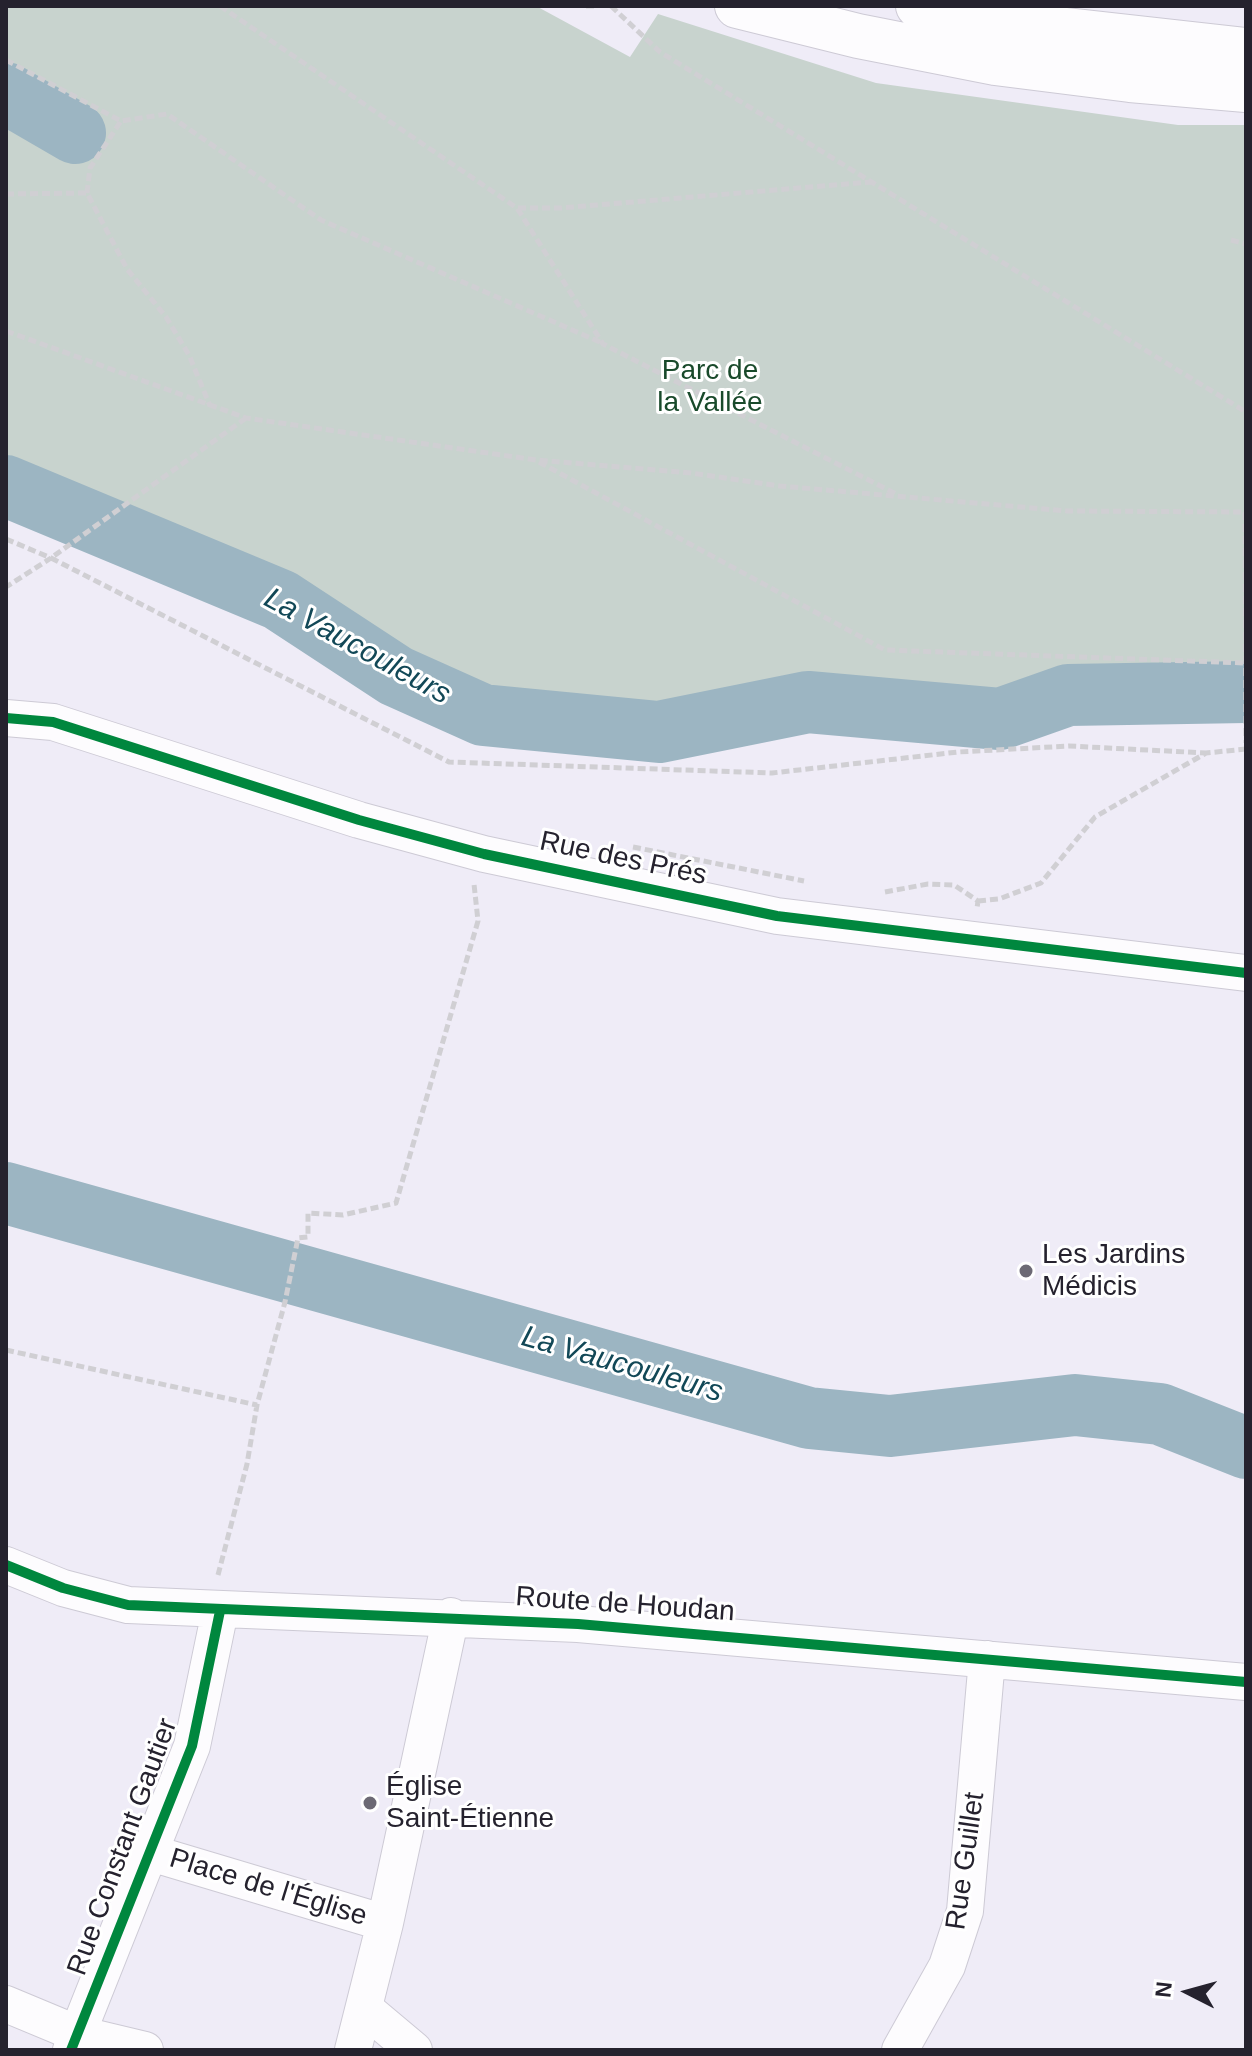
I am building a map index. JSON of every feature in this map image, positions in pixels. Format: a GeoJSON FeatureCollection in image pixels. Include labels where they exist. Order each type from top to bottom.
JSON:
{"type":"FeatureCollection","features":[{"type":"Feature","properties":{"kind":"main road"},"geometry":{"type":"LineString","coordinates":[[737,6],[858,36],[995,63],[1130,80],[1246,90]]}},
{"type":"Feature","properties":{"kind":"main road"},"geometry":{"type":"LineString","coordinates":[[918,6],[1031,26],[1246,50]]}},
{"type":"Feature","properties":{"kind":"street","name":"Rue des Prés"},"geometry":{"type":"LineString","coordinates":[[6,718],[53,722],[359,820],[484,854],[777,916],[1246,973]]}},
{"type":"Feature","properties":{"kind":"street","name":"Route de Houdan"},"geometry":{"type":"LineString","coordinates":[[6,1565],[63,1588],[128,1605],[215,1611],[451,1616],[1246,1682]]}},
{"type":"Feature","properties":{"kind":"street","name":"Rue Constant Gautier"},"geometry":{"type":"LineString","coordinates":[[75,2042],[192,1746],[215,1611]]}},
{"type":"Feature","properties":{"kind":"street"},"geometry":{"type":"LineString","coordinates":[[353,2050],[385,1923],[451,1616]]}},
{"type":"Feature","properties":{"kind":"street","name":"Rue Guillet"},"geometry":{"type":"LineString","coordinates":[[900,2050],[947,1966],[965,1911],[987,1659]]}},
{"type":"Feature","properties":{"kind":"street","name":"Place de l'Église"},"geometry":{"type":"LineString","coordinates":[[151,1853],[385,1923]]}},
{"type":"Feature","properties":{"kind":"street"},"geometry":{"type":"LineString","coordinates":[[6,2004],[75,2042],[145,2050]]}},
{"type":"Feature","properties":{"kind":"street"},"geometry":{"type":"LineString","coordinates":[[364,2008],[414,2050]]}},
{"type":"Feature","properties":{"kind":"path"},"geometry":{"type":"LineString","coordinates":[[220,6],[517,208],[603,344]]}},
{"type":"Feature","properties":{"kind":"path"},"geometry":{"type":"LineString","coordinates":[[586,6],[595,6]]}},
{"type":"Feature","properties":{"kind":"path"},"geometry":{"type":"LineString","coordinates":[[611,6],[660,52],[1246,412]]}},
{"type":"Feature","properties":{"kind":"path"},"geometry":{"type":"LineString","coordinates":[[6,60],[121,121],[167,114],[321,220],[603,344],[901,496]]}},
{"type":"Feature","properties":{"kind":"path"},"geometry":{"type":"LineString","coordinates":[[121,121],[90,168],[87,193],[127,269],[166,317],[189,355],[210,407]]}},
{"type":"Feature","properties":{"kind":"path"},"geometry":{"type":"LineString","coordinates":[[517,208],[561,208],[871,182]]}},
{"type":"Feature","properties":{"kind":"path"},"geometry":{"type":"LineString","coordinates":[[6,194],[87,193]]}},
{"type":"Feature","properties":{"kind":"path"},"geometry":{"type":"LineString","coordinates":[[1231,240],[1246,244]]}},
{"type":"Feature","properties":{"kind":"path"},"geometry":{"type":"LineString","coordinates":[[6,331],[246,418],[536,460],[691,473],[780,486],[1067,511],[1245,512],[1246,743]]}},
{"type":"Feature","properties":{"kind":"path"},"geometry":{"type":"LineString","coordinates":[[6,587],[246,418]]}},
{"type":"Feature","properties":{"kind":"path"},"geometry":{"type":"LineString","coordinates":[[536,460],[885,650],[1245,664]]}},
{"type":"Feature","properties":{"kind":"path"},"geometry":{"type":"LineString","coordinates":[[6,539],[51,558],[449,762],[772,773],[958,752],[1069,746],[1206,753],[1246,749]]}},
{"type":"Feature","properties":{"kind":"path"},"geometry":{"type":"LineString","coordinates":[[877,893],[928,884],[954,885],[978,901],[999,899],[1041,883],[1095,817],[1206,753]]}},
{"type":"Feature","properties":{"kind":"path"},"geometry":{"type":"LineString","coordinates":[[628,846],[817,884]]}},
{"type":"Feature","properties":{"kind":"path"},"geometry":{"type":"LineString","coordinates":[[215,1611],[257,1405],[285,1302],[298,1238],[308,1237],[308,1213],[343,1215],[396,1203],[478,921],[474,883],[484,854]]}},
{"type":"Feature","properties":{"kind":"path"},"geometry":{"type":"LineString","coordinates":[[973,941],[978,901]]}},
{"type":"Feature","properties":{"kind":"path"},"geometry":{"type":"LineString","coordinates":[[6,1350],[257,1405]]}},
{"type":"Feature","properties":{"kind":"green space","name":"Parc de la Vallée"},"geometry":{"type":"Polygon","coordinates":[[[6,6],[536,6],[630,57],[658,14],[876,83],[1178,125],[1246,125],[1246,714],[906,725],[524,727],[6,498],[6,6]]]}},
{"type":"Feature","properties":{"kind":"waterway","name":"La Vaucouleurs"},"geometry":{"type":"LineString","coordinates":[[6,93],[75,133]]}},
{"type":"Feature","properties":{"kind":"waterway","name":"La Vaucouleurs"},"geometry":{"type":"LineString","coordinates":[[6,486],[280,600],[396,676],[483,715],[659,732],[808,702],[1000,719],[1068,695],[1246,692]]}},
{"type":"Feature","properties":{"kind":"waterway","name":"La Vaucouleurs"},"geometry":{"type":"LineString","coordinates":[[6,1193],[809,1418],[890,1426],[1075,1405],[1160,1414],[1246,1448]]}},
{"type":"Feature","properties":{"kind":"cycle path"},"geometry":{"type":"LineString","coordinates":[[6,718],[53,722],[359,820],[484,854],[777,916],[1246,973]]}},
{"type":"Feature","properties":{"kind":"cycle path"},"geometry":{"type":"LineString","coordinates":[[6,1565],[63,1588],[128,1605],[578,1624],[1246,1682]]}},
{"type":"Feature","properties":{"kind":"cycle path"},"geometry":{"type":"LineString","coordinates":[[71,2050],[192,1746],[220,1611]]}},
{"type":"Feature","properties":{"kind":"place","name":"Les Jardins Médicis"},"geometry":{"type":"Point","coordinates":[1026,1271]}},
{"type":"Feature","properties":{"kind":"place","name":"Église Saint-Étienne"},"geometry":{"type":"Point","coordinates":[370,1803]}}]}
